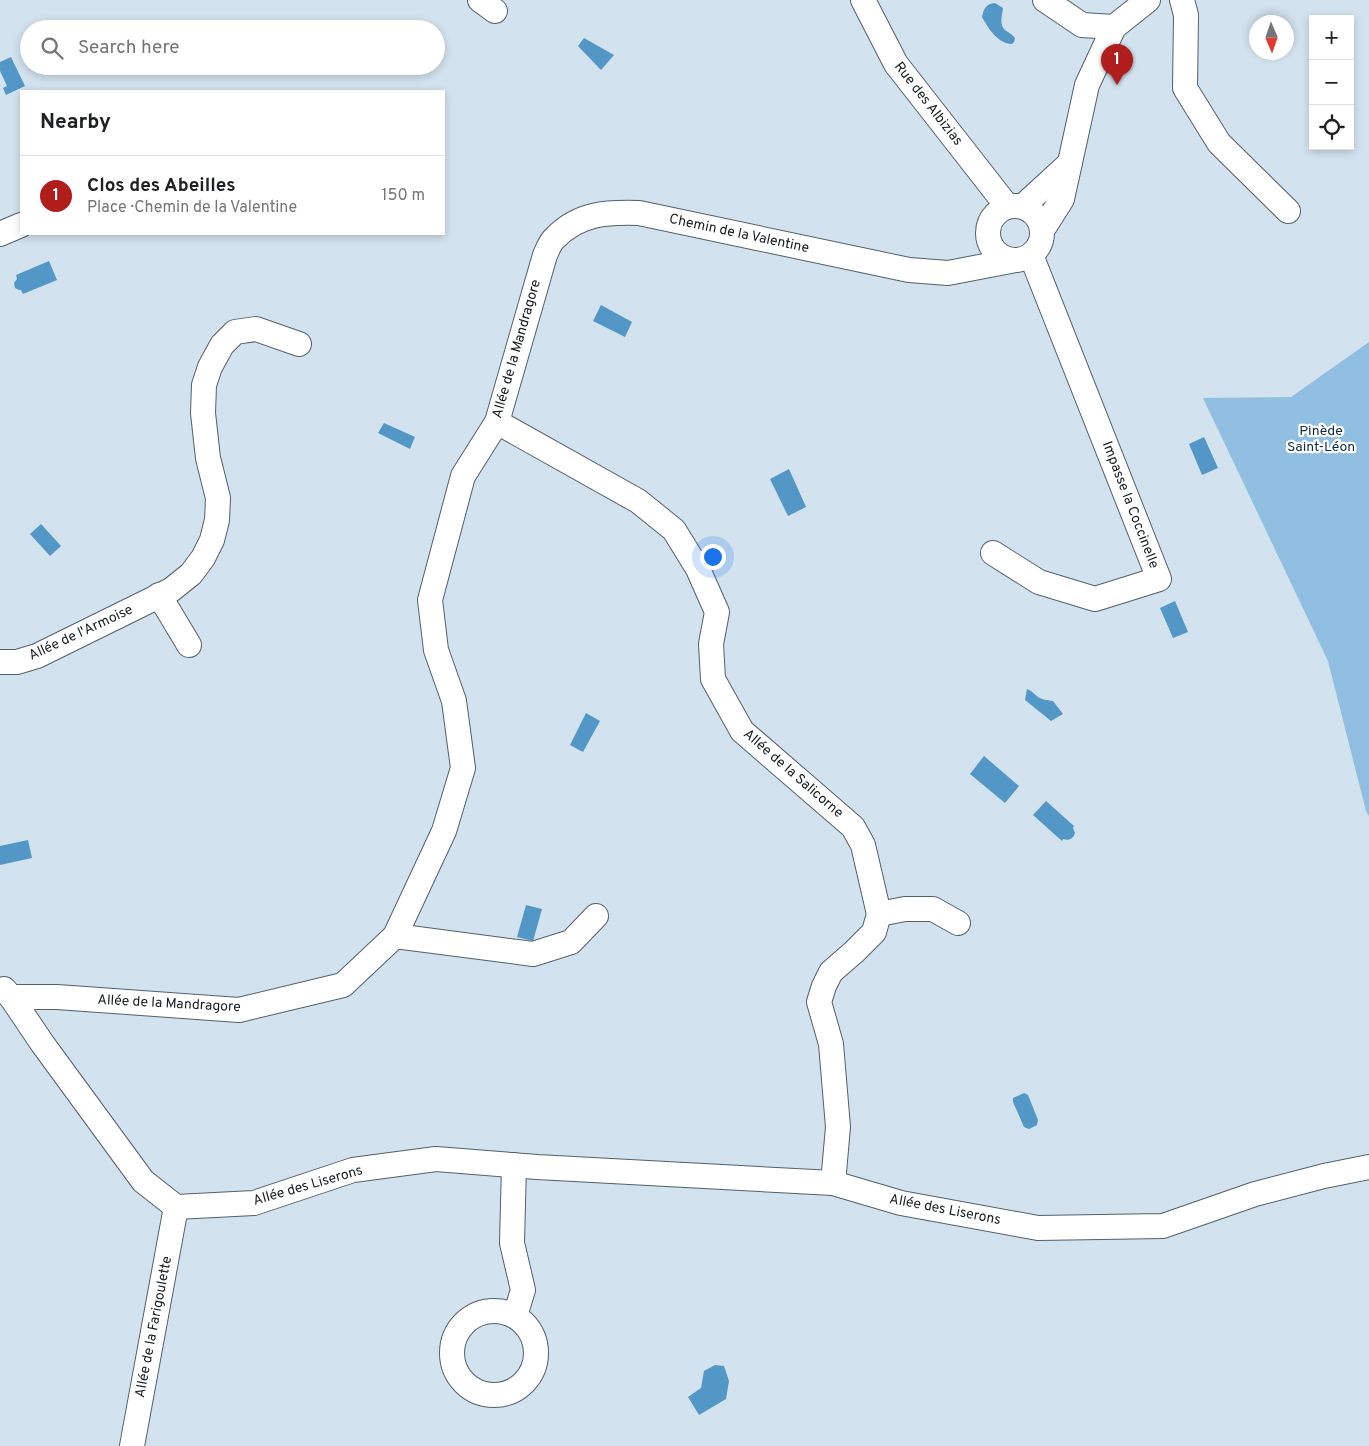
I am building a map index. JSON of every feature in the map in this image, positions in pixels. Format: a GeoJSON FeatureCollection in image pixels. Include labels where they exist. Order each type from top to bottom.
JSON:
{"type":"FeatureCollection","features":[{"type":"Feature","properties":{"kind":"street","name":"Rue des Albizias"},"geometry":{"type":"LineString","coordinates":[[863,0],[896,64],[986,178],[1015,206]]}},
{"type":"Feature","properties":{"kind":"street"},"geometry":{"type":"LineString","coordinates":[[1045,0],[1082,25],[1114,27]]}},
{"type":"Feature","properties":{"kind":"street"},"geometry":{"type":"LineString","coordinates":[[1042,229],[1062,199],[1087,84],[1114,27],[1148,0]]}},
{"type":"Feature","properties":{"kind":"street"},"geometry":{"type":"LineString","coordinates":[[1182,0],[1186,15],[1185,88],[1219,143],[1288,211]]}},
{"type":"Feature","properties":{"kind":"street"},"geometry":{"type":"LineString","coordinates":[[948,273],[988,240],[989,224],[999,210],[1015,206],[1070,163]]}},
{"type":"Feature","properties":{"kind":"street"},"geometry":{"type":"LineString","coordinates":[[986,178],[988,240],[1001,257],[1010,260],[1022,258],[1038,248],[1042,239],[1039,219],[1030,209],[1015,206]]}},
{"type":"Feature","properties":{"kind":"street","name":"Chemin de la Valentine"},"geometry":{"type":"LineString","coordinates":[[544,254],[554,238],[576,221],[597,214],[614,212],[639,213],[909,270],[948,273],[1022,258]]}},
{"type":"Feature","properties":{"kind":"street"},"geometry":{"type":"LineString","coordinates":[[0,234],[20,225]]}},
{"type":"Feature","properties":{"kind":"street","name":"Allée de la Mandragore"},"geometry":{"type":"LineString","coordinates":[[5,991],[57,997],[239,1010],[343,985],[394,936],[444,831],[463,768],[454,701],[436,650],[430,600],[463,476],[497,422],[544,254]]}},
{"type":"Feature","properties":{"kind":"street","name":"Impasse la Coccinelle"},"geometry":{"type":"LineString","coordinates":[[993,553],[1039,582],[1095,599],[1159,579],[1046,292],[1022,258]]}},
{"type":"Feature","properties":{"kind":"street","name":"Allée de l'Armoise"},"geometry":{"type":"LineString","coordinates":[[0,662],[17,662],[37,656],[171,590],[191,574],[203,558],[212,540],[217,520],[218,498],[208,458],[202,413],[204,385],[210,367],[222,345],[235,332],[256,329],[299,344]]}},
{"type":"Feature","properties":{"kind":"street","name":"Allée de la Salicorne"},"geometry":{"type":"LineString","coordinates":[[497,422],[638,501],[674,530],[698,569],[717,612],[712,644],[713,679],[742,731],[853,827],[863,845],[878,914]]}},
{"type":"Feature","properties":{"kind":"street"},"geometry":{"type":"LineString","coordinates":[[159,596],[189,645]]}},
{"type":"Feature","properties":{"kind":"street"},"geometry":{"type":"LineString","coordinates":[[833,1183],[838,1126],[831,1044],[819,1002],[824,986],[831,972],[874,932],[878,914],[904,909],[933,909],[958,923]]}},
{"type":"Feature","properties":{"kind":"street"},"geometry":{"type":"LineString","coordinates":[[394,936],[533,954],[570,942],[596,916]]}},
{"type":"Feature","properties":{"kind":"street"},"geometry":{"type":"LineString","coordinates":[[5,991],[144,1181],[176,1207]]}},
{"type":"Feature","properties":{"kind":"street","name":"Allée des Liserons"},"geometry":{"type":"LineString","coordinates":[[176,1207],[254,1203],[353,1170],[436,1159],[833,1183],[901,1203],[1038,1228],[1162,1226],[1255,1194],[1324,1176],[1369,1167]]}},
{"type":"Feature","properties":{"kind":"street"},"geometry":{"type":"LineString","coordinates":[[514,1165],[512,1243],[523,1290],[515,1316]]}},
{"type":"Feature","properties":{"kind":"street","name":"Allée de la Farigoulette"},"geometry":{"type":"LineString","coordinates":[[132,1446],[176,1207]]}},
{"type":"Feature","properties":{"kind":"green space","name":"Pinède Saint-Léon"},"geometry":{"type":"Polygon","coordinates":[[[1369,342],[1369,816],[1366,811],[1328,661],[1203,398],[1291,397],[1369,342]]]}},
{"type":"Feature","properties":{"kind":"shaded area"},"geometry":{"type":"Polygon","coordinates":[[[995,3],[1003,8],[1002,25],[1015,38],[1012,44],[998,38],[990,30],[982,17],[986,7],[989,4],[995,3]]]}},
{"type":"Feature","properties":{"kind":"shaded area"},"geometry":{"type":"Polygon","coordinates":[[[584,38],[614,55],[601,70],[578,46],[584,38]]]}},
{"type":"Feature","properties":{"kind":"shaded area"},"geometry":{"type":"Polygon","coordinates":[[[11,57],[25,86],[6,95],[3,88],[7,86],[0,71],[0,62],[11,57]]]}},
{"type":"Feature","properties":{"kind":"shaded area"},"geometry":{"type":"Polygon","coordinates":[[[49,261],[57,280],[23,294],[21,290],[15,288],[16,275],[49,261]]]}},
{"type":"Feature","properties":{"kind":"shaded area"},"geometry":{"type":"Polygon","coordinates":[[[601,305],[632,322],[625,337],[593,321],[601,305]]]}},
{"type":"Feature","properties":{"kind":"shaded area"},"geometry":{"type":"Polygon","coordinates":[[[384,423],[415,437],[410,449],[378,433],[384,423]]]}},
{"type":"Feature","properties":{"kind":"shaded area"},"geometry":{"type":"Polygon","coordinates":[[[1204,437],[1218,468],[1202,475],[1189,444],[1204,437]]]}},
{"type":"Feature","properties":{"kind":"shaded area"},"geometry":{"type":"Polygon","coordinates":[[[789,469],[806,507],[788,516],[770,479],[789,469]]]}},
{"type":"Feature","properties":{"kind":"shaded area"},"geometry":{"type":"Polygon","coordinates":[[[41,524],[61,546],[50,556],[30,534],[41,524]]]}},
{"type":"Feature","properties":{"kind":"shaded area"},"geometry":{"type":"Polygon","coordinates":[[[1175,601],[1188,632],[1173,638],[1160,608],[1175,601]]]}},
{"type":"Feature","properties":{"kind":"shaded area"},"geometry":{"type":"Polygon","coordinates":[[[1027,689],[1044,700],[1053,701],[1063,714],[1051,721],[1025,700],[1027,689]]]}},
{"type":"Feature","properties":{"kind":"shaded area"},"geometry":{"type":"Polygon","coordinates":[[[586,713],[600,721],[583,752],[570,745],[586,713]]]}},
{"type":"Feature","properties":{"kind":"shaded area"},"geometry":{"type":"Polygon","coordinates":[[[984,756],[1019,786],[1005,803],[970,774],[984,756]]]}},
{"type":"Feature","properties":{"kind":"shaded area"},"geometry":{"type":"Polygon","coordinates":[[[1046,801],[1074,826],[1075,833],[1069,840],[1063,839],[1062,841],[1033,815],[1046,801]]]}},
{"type":"Feature","properties":{"kind":"shaded area"},"geometry":{"type":"Polygon","coordinates":[[[28,840],[32,858],[0,865],[0,846],[28,840]]]}},
{"type":"Feature","properties":{"kind":"shaded area"},"geometry":{"type":"Polygon","coordinates":[[[526,905],[542,909],[533,941],[517,937],[526,905]]]}},
{"type":"Feature","properties":{"kind":"shaded area"},"geometry":{"type":"Polygon","coordinates":[[[1024,1093],[1028,1095],[1038,1120],[1037,1125],[1029,1129],[1024,1127],[1013,1102],[1013,1098],[1024,1093]]]}},
{"type":"Feature","properties":{"kind":"shaded area"},"geometry":{"type":"Polygon","coordinates":[[[715,1365],[724,1366],[729,1381],[726,1399],[699,1415],[688,1397],[701,1388],[704,1371],[715,1365]]]}},
{"type":"Feature","properties":{"kind":"place","name":"Clos des Abeilles"},"geometry":{"type":"Point","coordinates":[1117,85]}}]}
